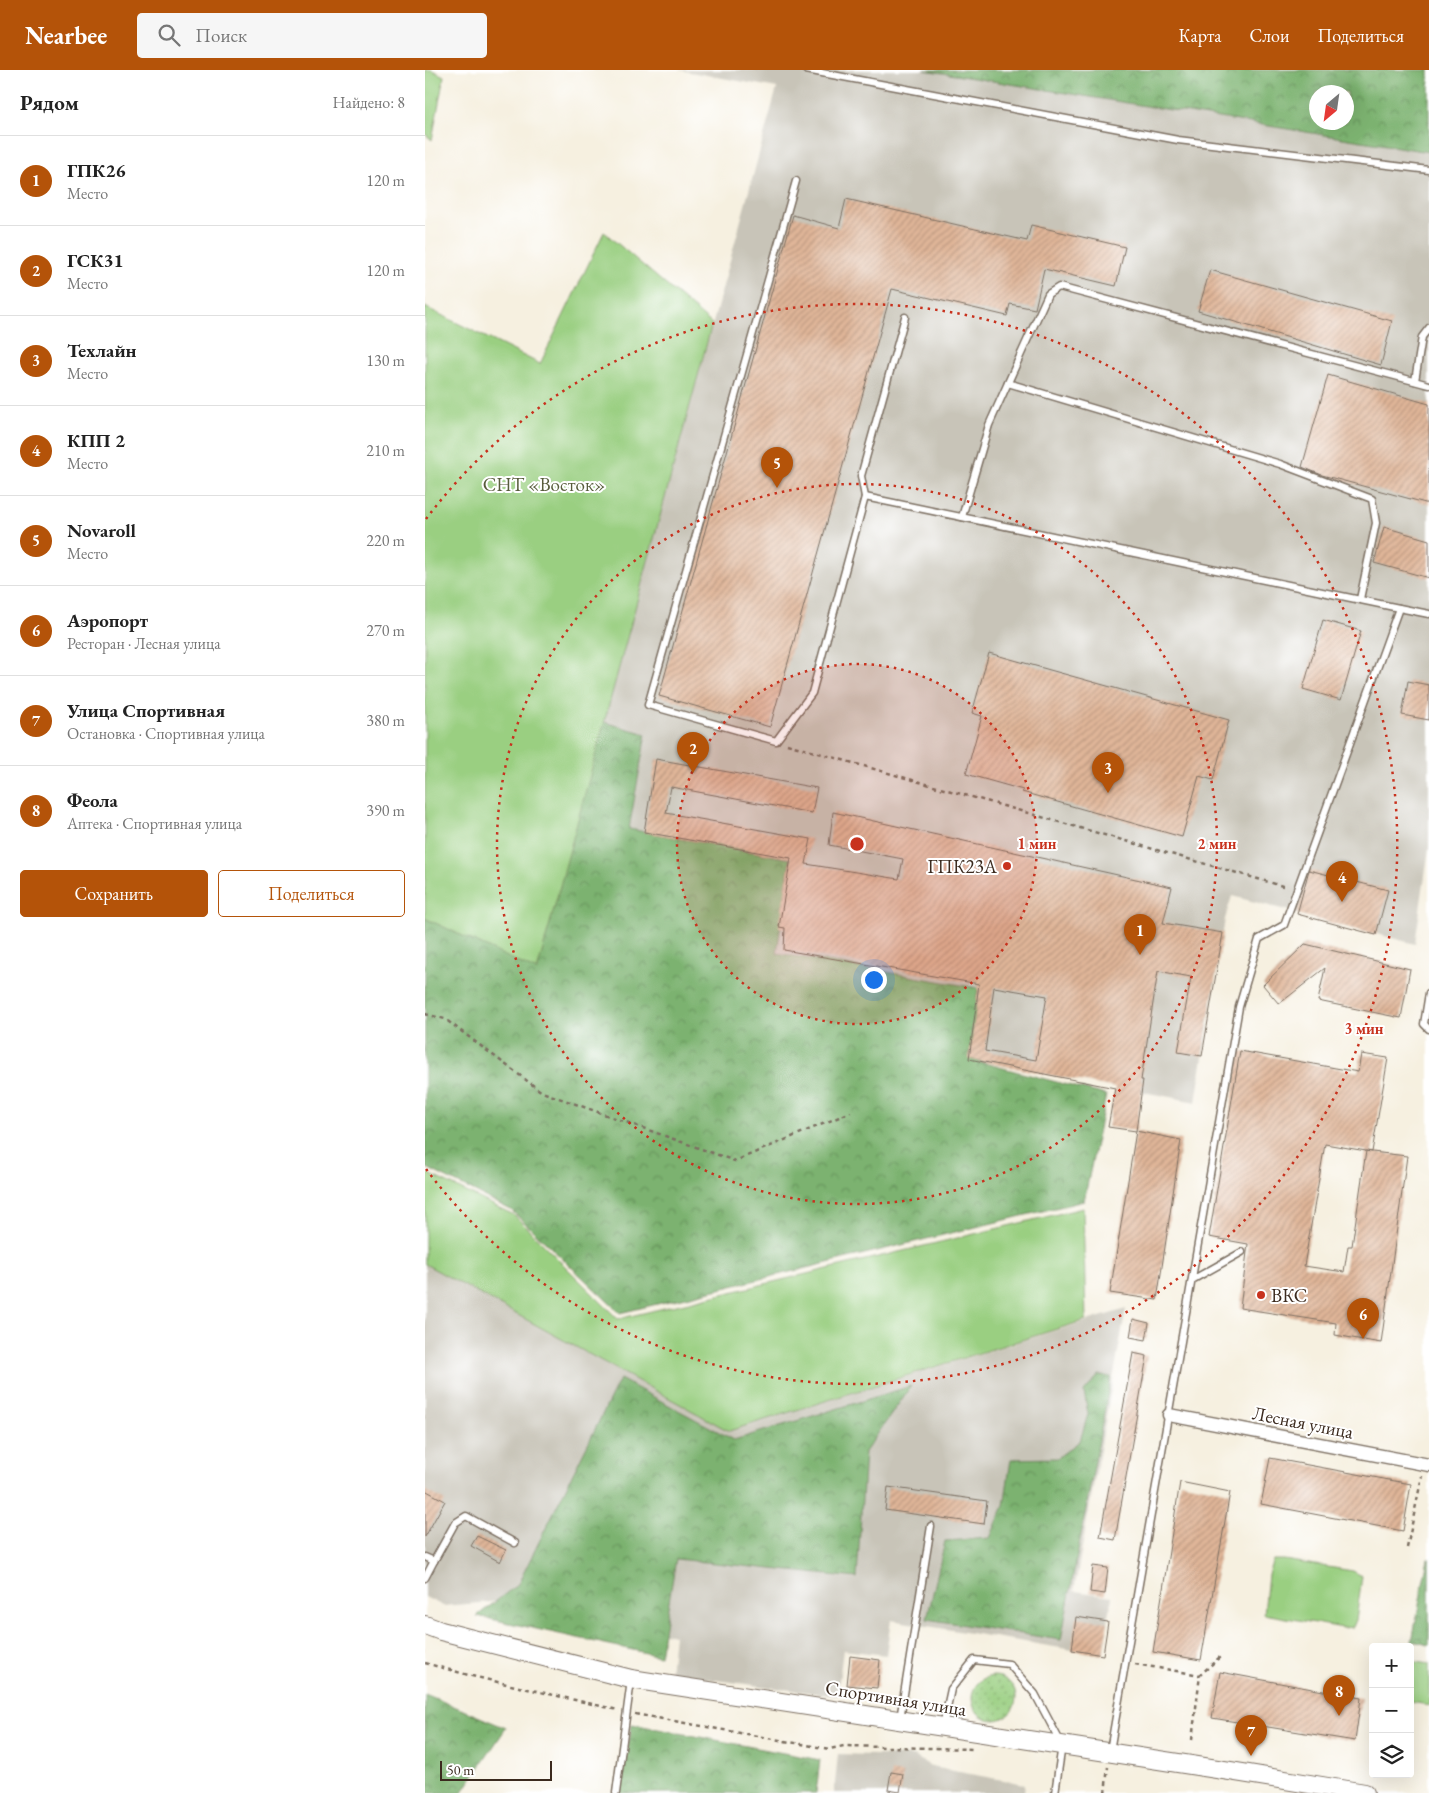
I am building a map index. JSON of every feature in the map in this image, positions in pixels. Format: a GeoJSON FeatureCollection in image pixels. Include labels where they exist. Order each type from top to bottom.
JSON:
{"type":"FeatureCollection","features":[{"type":"Feature","properties":{"kind":"street","name":"Лесная улица"},"geometry":{"type":"LineString","coordinates":[[1169,1415],[1427,1465]]}},
{"type":"Feature","properties":{"kind":"street","name":"Спортивная улица"},"geometry":{"type":"LineString","coordinates":[[425,1625],[441,1631],[631,1679],[1062,1745],[1109,1760],[1365,1793]]}},
{"type":"Feature","properties":{"kind":"lane"},"geometry":{"type":"LineString","coordinates":[[806,70],[1178,140],[1429,170]]}},
{"type":"Feature","properties":{"kind":"lane"},"geometry":{"type":"LineString","coordinates":[[795,181],[648,705],[776,741],[812,693],[865,497],[861,476],[905,317]]}},
{"type":"Feature","properties":{"kind":"lane"},"geometry":{"type":"LineString","coordinates":[[962,517],[989,425],[1048,294],[1059,287],[1429,385]]}},
{"type":"Feature","properties":{"kind":"lane"},"geometry":{"type":"LineString","coordinates":[[1415,381],[1423,337],[1429,328]]}},
{"type":"Feature","properties":{"kind":"lane"},"geometry":{"type":"LineString","coordinates":[[1008,383],[1280,464],[1373,499],[1376,523],[1359,600]]}},
{"type":"Feature","properties":{"kind":"lane"},"geometry":{"type":"LineString","coordinates":[[865,497],[1429,614]]}},
{"type":"Feature","properties":{"kind":"lane"},"geometry":{"type":"LineString","coordinates":[[1109,1760],[1239,1007],[1259,939],[1284,925],[1399,608]]}},
{"type":"Feature","properties":{"kind":"lane"},"geometry":{"type":"LineString","coordinates":[[1429,993],[1424,1024],[1429,1029]]}},
{"type":"Feature","properties":{"kind":"lane"},"geometry":{"type":"LineString","coordinates":[[1192,1280],[1242,1252]]}},
{"type":"Feature","properties":{"kind":"lane"},"geometry":{"type":"LineString","coordinates":[[425,1578],[455,1523],[466,1516],[515,1542]]}},
{"type":"Feature","properties":{"kind":"lane"},"geometry":{"type":"LineString","coordinates":[[900,1719],[931,1526]]}},
{"type":"Feature","properties":{"kind":"lane"},"geometry":{"type":"LineString","coordinates":[[425,1557],[434,1561]]}},
{"type":"Feature","properties":{"kind":"lane"},"geometry":{"type":"LineString","coordinates":[[943,1727],[951,1689],[974,1660],[1009,1664],[1035,1694],[1062,1745],[1055,1793]]}},
{"type":"Feature","properties":{"kind":"lane"},"geometry":{"type":"LineString","coordinates":[[616,1793],[631,1679]]}},
{"type":"Feature","properties":{"kind":"path"},"geometry":{"type":"LineString","coordinates":[[776,741],[1296,890]]}},
{"type":"Feature","properties":{"kind":"path"},"geometry":{"type":"LineString","coordinates":[[425,1014],[445,1019],[541,1092],[735,1161],[851,1112]]}},
{"type":"Feature","properties":{"kind":"path"},"geometry":{"type":"LineString","coordinates":[[1407,1548],[1427,1465]]}},
{"type":"Feature","properties":{"kind":"path"},"geometry":{"type":"LineString","coordinates":[[1192,1740],[1200,1675],[1221,1656]]}},
{"type":"Feature","properties":{"kind":"path"},"geometry":{"type":"LineString","coordinates":[[1126,1662],[1200,1675]]}},
{"type":"Feature","properties":{"kind":"path"},"geometry":{"type":"LineString","coordinates":[[829,1748],[844,1746],[978,1749]]}},
{"type":"Feature","properties":{"kind":"path"},"geometry":{"type":"LineString","coordinates":[[1105,1793],[1109,1760]]}},
{"type":"Feature","properties":{"kind":"shaded area"},"geometry":{"type":"Polygon","coordinates":[[[679,70],[1429,70],[1429,848],[1415,944],[1232,896],[1225,919],[1196,1102],[969,1059],[978,988],[773,952],[790,859],[629,829],[646,734],[604,722],[777,88],[679,70]]]}},
{"type":"Feature","properties":{"kind":"shaded area"},"geometry":{"type":"Polygon","coordinates":[[[425,1264],[729,1431],[1126,1309],[1074,1591],[1112,1596],[1103,1655],[891,1620],[886,1655],[843,1650],[837,1696],[670,1674],[674,1635],[515,1598],[503,1601],[443,1606],[425,1597],[425,1264]]]}},
{"type":"Feature","properties":{"kind":"shaded area"},"geometry":{"type":"Polygon","coordinates":[[[838,1754],[914,1756],[932,1767],[1025,1784],[1024,1793],[834,1793],[838,1754]]]}},
{"type":"Feature","properties":{"kind":"green space"},"geometry":{"type":"Polygon","coordinates":[[[425,70],[432,70],[444,76],[432,140],[425,134],[425,70]]]}},
{"type":"Feature","properties":{"kind":"green space"},"geometry":{"type":"Polygon","coordinates":[[[924,70],[1429,70],[1429,152],[924,70]]]}},
{"type":"Feature","properties":{"kind":"green space","name":"СНТ «Восток»"},"geometry":{"type":"Polygon","coordinates":[[[604,232],[712,324],[537,971],[425,918],[425,307],[540,364],[604,232]]]}},
{"type":"Feature","properties":{"kind":"green space"},"geometry":{"type":"Polygon","coordinates":[[[604,722],[646,734],[629,829],[790,859],[777,953],[978,988],[969,1059],[1106,1095],[1084,1201],[620,1313],[511,1210],[425,1167],[425,918],[537,971],[604,722]]]}},
{"type":"Feature","properties":{"kind":"green space"},"geometry":{"type":"Polygon","coordinates":[[[425,1172],[514,1215],[618,1319],[1083,1208],[1086,1320],[729,1431],[425,1264],[425,1172]]]}},
{"type":"Feature","properties":{"kind":"green space"},"geometry":{"type":"Polygon","coordinates":[[[1099,1375],[1111,1377],[1061,1640],[927,1619],[945,1541],[990,1538],[1004,1506],[1011,1459],[1057,1458],[1080,1441],[1088,1414],[1084,1392],[1099,1375]]]}},
{"type":"Feature","properties":{"kind":"green space"},"geometry":{"type":"Polygon","coordinates":[[[620,1379],[734,1440],[911,1386],[865,1452],[857,1578],[676,1559],[660,1656],[477,1616],[518,1584],[620,1379]]]}},
{"type":"Feature","properties":{"kind":"green space"},"geometry":{"type":"Polygon","coordinates":[[[1429,1558],[1429,1645],[1412,1641],[1429,1558]]]}},
{"type":"Feature","properties":{"kind":"green space"},"geometry":{"type":"Polygon","coordinates":[[[1273,1560],[1353,1571],[1362,1576],[1356,1620],[1353,1627],[1343,1628],[1264,1614],[1268,1574],[1273,1560]]]}},
{"type":"Feature","properties":{"kind":"green space"},"geometry":{"type":"Polygon","coordinates":[[[1414,1662],[1429,1664],[1429,1705],[1414,1703],[1414,1662]]]}},
{"type":"Feature","properties":{"kind":"green space"},"geometry":{"type":"Polygon","coordinates":[[[990,1676],[998,1676],[1010,1682],[1016,1698],[1010,1714],[998,1720],[990,1720],[978,1714],[972,1702],[972,1694],[978,1682],[990,1676]]]}},
{"type":"Feature","properties":{"kind":"green space"},"geometry":{"type":"Polygon","coordinates":[[[425,1694],[506,1728],[462,1793],[425,1793],[425,1694]]]}},
{"type":"Feature","properties":{"kind":"green space"},"geometry":{"type":"Polygon","coordinates":[[[632,1724],[820,1760],[816,1793],[620,1793],[632,1724]]]}},
{"type":"Feature","properties":{"kind":"building"},"geometry":{"type":"Polygon","coordinates":[[[846,199],[1027,241],[1031,225],[1125,247],[1116,286],[1044,269],[1035,309],[1010,304],[1007,316],[892,289],[770,727],[659,696],[793,215],[839,228],[846,199]]]}},
{"type":"Feature","properties":{"kind":"building"},"geometry":{"type":"Polygon","coordinates":[[[1210,270],[1392,321],[1381,365],[1198,311],[1210,270]]]}},
{"type":"Feature","properties":{"kind":"building"},"geometry":{"type":"Polygon","coordinates":[[[1328,375],[1429,404],[1429,504],[1322,475],[1302,467],[1328,375]]]}},
{"type":"Feature","properties":{"kind":"building"},"geometry":{"type":"Polygon","coordinates":[[[1384,527],[1429,540],[1429,578],[1374,563],[1384,527]]]}},
{"type":"Feature","properties":{"kind":"building"},"geometry":{"type":"Polygon","coordinates":[[[1323,620],[1361,631],[1341,700],[1303,689],[1323,620]]]}},
{"type":"Feature","properties":{"kind":"building"},"geometry":{"type":"Polygon","coordinates":[[[989,653],[1229,720],[1213,780],[1199,776],[1182,837],[1022,792],[1023,790],[966,774],[982,716],[972,713],[989,653]]]}},
{"type":"Feature","properties":{"kind":"building"},"geometry":{"type":"Polygon","coordinates":[[[1408,681],[1429,685],[1429,720],[1402,715],[1408,681]]]}},
{"type":"Feature","properties":{"kind":"building"},"geometry":{"type":"Polygon","coordinates":[[[656,759],[817,788],[812,813],[671,787],[666,813],[811,839],[806,864],[899,879],[903,859],[829,845],[833,812],[1172,887],[1163,923],[1223,933],[1202,1056],[1178,1052],[1191,977],[1158,971],[1141,1080],[1143,1080],[1136,1131],[1108,1127],[1115,1088],[969,1059],[979,984],[784,950],[785,928],[779,927],[791,858],[644,832],[656,759]],[[994,987],[985,1051],[1036,1060],[1047,996],[994,987]]]}},
{"type":"Feature","properties":{"kind":"building"},"geometry":{"type":"Polygon","coordinates":[[[1309,870],[1388,890],[1376,935],[1297,914],[1309,870]]]}},
{"type":"Feature","properties":{"kind":"building"},"geometry":{"type":"Polygon","coordinates":[[[1305,944],[1410,969],[1401,1018],[1318,1001],[1325,968],[1279,1004],[1263,985],[1305,944]]]}},
{"type":"Feature","properties":{"kind":"building"},"geometry":{"type":"Polygon","coordinates":[[[1240,1051],[1358,1072],[1361,1054],[1388,1058],[1372,1152],[1407,1156],[1381,1343],[1335,1335],[1336,1323],[1240,1308],[1248,1244],[1209,1237],[1240,1051]],[[1325,1144],[1304,1266],[1344,1272],[1348,1246],[1352,1246],[1366,1151],[1372,1152],[1325,1144]]]}},
{"type":"Feature","properties":{"kind":"building"},"geometry":{"type":"Polygon","coordinates":[[[1136,1131],[1181,1140],[1157,1300],[1110,1293],[1136,1131]]]}},
{"type":"Feature","properties":{"kind":"building"},"geometry":{"type":"Polygon","coordinates":[[[1133,1319],[1149,1323],[1146,1340],[1130,1337],[1133,1319]]]}},
{"type":"Feature","properties":{"kind":"building"},"geometry":{"type":"Polygon","coordinates":[[[1133,1353],[1147,1356],[1115,1540],[1100,1537],[1133,1353]]]}},
{"type":"Feature","properties":{"kind":"building"},"geometry":{"type":"Polygon","coordinates":[[[1270,1458],[1411,1484],[1403,1531],[1261,1504],[1270,1458]]]}},
{"type":"Feature","properties":{"kind":"building"},"geometry":{"type":"Polygon","coordinates":[[[1180,1482],[1230,1492],[1201,1660],[1153,1652],[1180,1482]]]}},
{"type":"Feature","properties":{"kind":"building"},"geometry":{"type":"Polygon","coordinates":[[[888,1487],[987,1501],[984,1524],[885,1510],[888,1487]]]}},
{"type":"Feature","properties":{"kind":"building"},"geometry":{"type":"Polygon","coordinates":[[[425,1490],[445,1501],[425,1537],[425,1490]]]}},
{"type":"Feature","properties":{"kind":"building"},"geometry":{"type":"Polygon","coordinates":[[[477,1536],[506,1550],[500,1562],[471,1546],[477,1536]]]}},
{"type":"Feature","properties":{"kind":"building"},"geometry":{"type":"Polygon","coordinates":[[[1093,1566],[1108,1568],[1105,1594],[1090,1592],[1093,1566]]]}},
{"type":"Feature","properties":{"kind":"building"},"geometry":{"type":"Polygon","coordinates":[[[1076,1617],[1108,1622],[1103,1655],[1072,1650],[1076,1617]]]}},
{"type":"Feature","properties":{"kind":"building"},"geometry":{"type":"Polygon","coordinates":[[[850,1656],[880,1660],[877,1688],[847,1685],[850,1656]]]}},
{"type":"Feature","properties":{"kind":"building"},"geometry":{"type":"Polygon","coordinates":[[[1220,1672],[1361,1698],[1355,1741],[1212,1718],[1220,1672]]]}},
{"type":"Feature","properties":{"kind":"building"},"geometry":{"type":"Polygon","coordinates":[[[891,1772],[903,1774],[900,1792],[888,1790],[891,1772]]]}},
{"type":"Feature","properties":{"kind":"place","name":"Novaroll"},"geometry":{"type":"Point","coordinates":[777,488]}},
{"type":"Feature","properties":{"kind":"place","name":"ГСК31"},"geometry":{"type":"Point","coordinates":[693,773]}},
{"type":"Feature","properties":{"kind":"place","name":"Техлайн"},"geometry":{"type":"Point","coordinates":[1108,793]}},
{"type":"Feature","properties":{"kind":"place","name":"ГПК23А"},"geometry":{"type":"Point","coordinates":[1007,866]}},
{"type":"Feature","properties":{"kind":"place","name":"КПП 2"},"geometry":{"type":"Point","coordinates":[1342,902]}},
{"type":"Feature","properties":{"kind":"place","name":"ГПК26"},"geometry":{"type":"Point","coordinates":[1140,955]}},
{"type":"Feature","properties":{"kind":"place","name":"ВКС"},"geometry":{"type":"Point","coordinates":[1261,1295]}},
{"type":"Feature","properties":{"kind":"place","name":"Аэропорт"},"geometry":{"type":"Point","coordinates":[1363,1339]}},
{"type":"Feature","properties":{"kind":"place","name":"Феола"},"geometry":{"type":"Point","coordinates":[1339,1716]}},
{"type":"Feature","properties":{"kind":"place","name":"Улица Спортивная"},"geometry":{"type":"Point","coordinates":[1251,1756]}}]}
